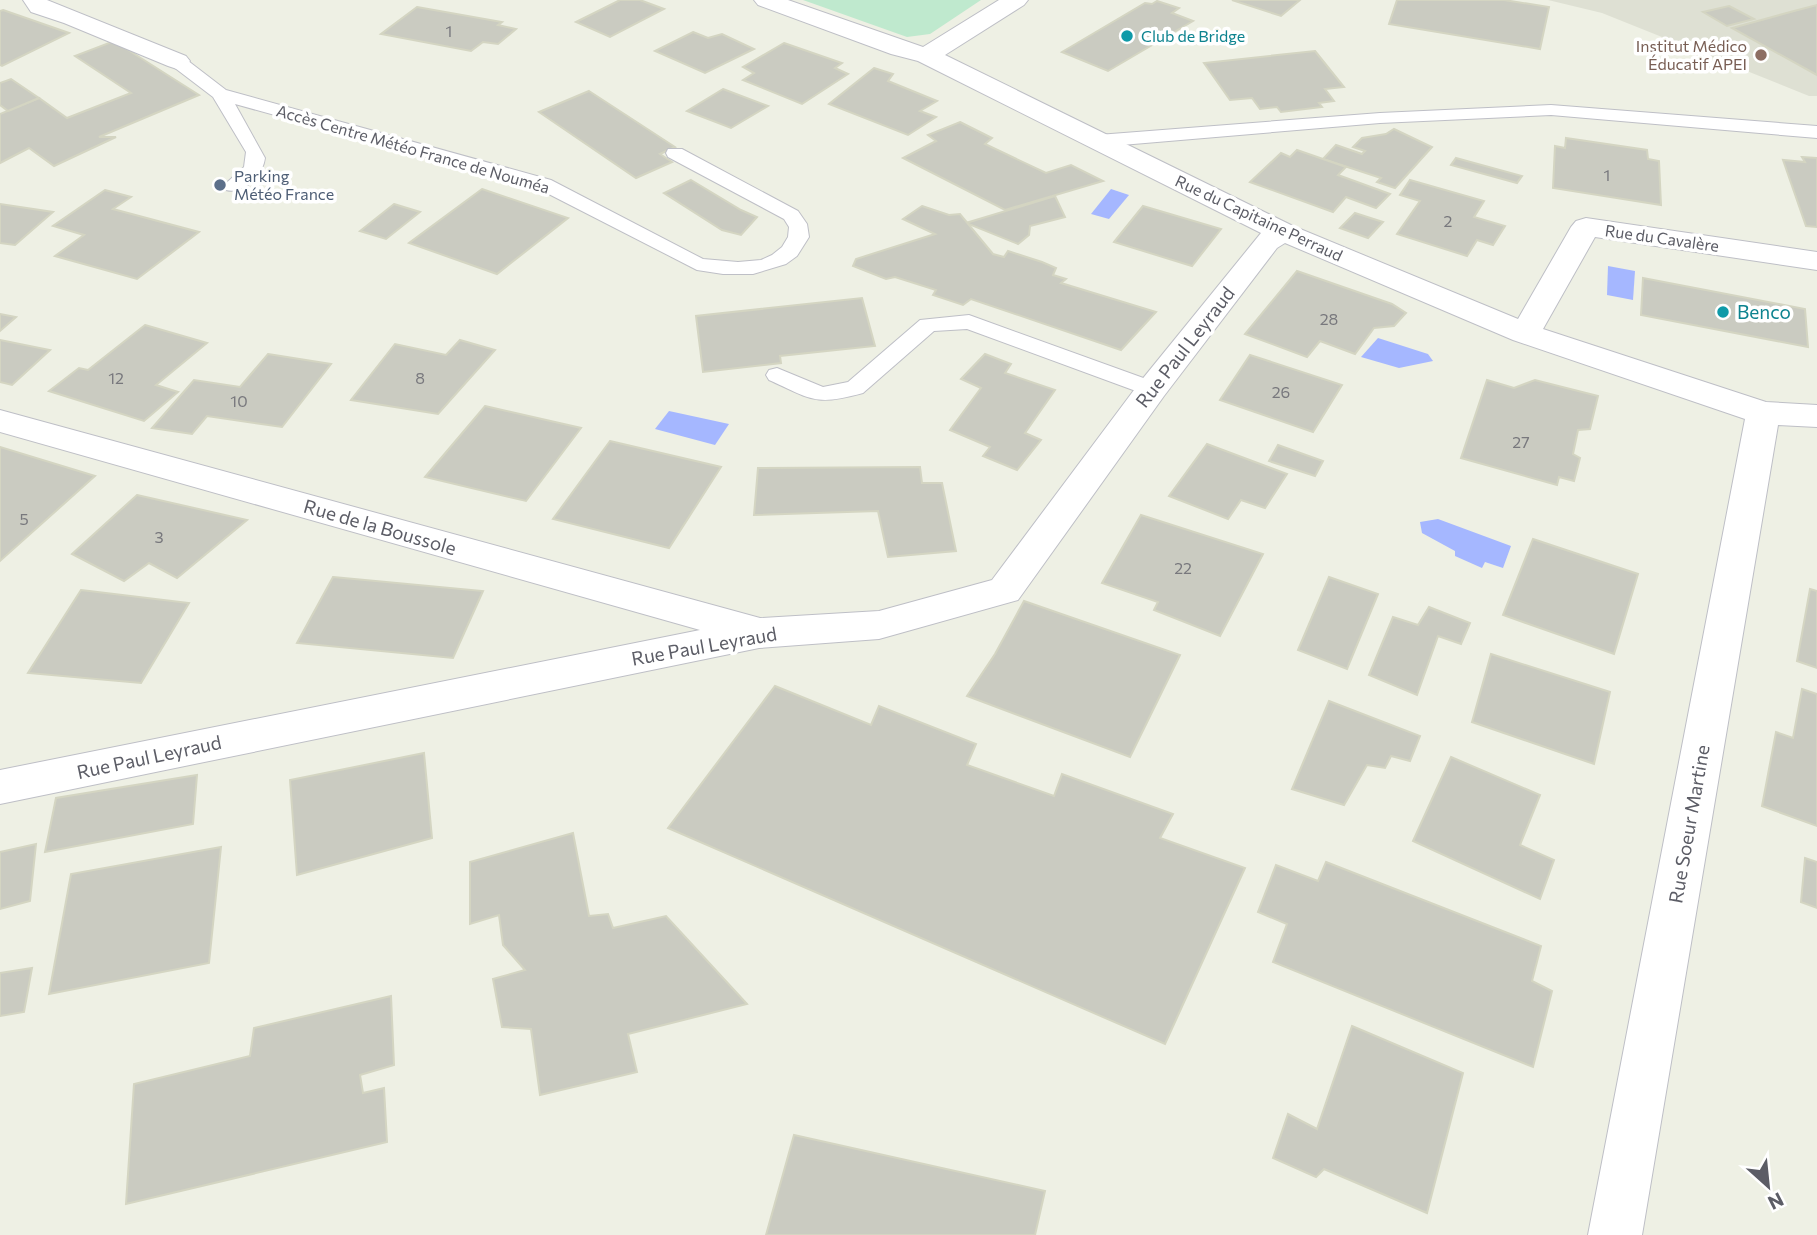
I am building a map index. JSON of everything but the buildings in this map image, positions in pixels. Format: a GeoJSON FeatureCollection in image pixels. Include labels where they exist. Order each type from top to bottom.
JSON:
{"type":"FeatureCollection","features":[{"type":"Feature","properties":{"kind":"street"},"geometry":{"type":"LineString","coordinates":[[36,0],[39,7],[73,18],[177,61]]}},
{"type":"Feature","properties":{"kind":"street","name":"Rue du Capitaine Perraud"},"geometry":{"type":"LineString","coordinates":[[766,0],[900,49],[927,56],[1283,232],[1524,333],[1763,413],[1817,416]]}},
{"type":"Feature","properties":{"kind":"street"},"geometry":{"type":"LineString","coordinates":[[927,56],[1016,0]]}},
{"type":"Feature","properties":{"kind":"street","name":"Rue du Cavalère"},"geometry":{"type":"LineString","coordinates":[[1524,333],[1537,316],[1586,227],[1817,261]]}},
{"type":"Feature","properties":{"kind":"street","name":"Rue Paul Leyraud"},"geometry":{"type":"LineString","coordinates":[[0,787],[759,633],[878,625],[1004,590],[1152,389],[1268,242],[1283,232]]}},
{"type":"Feature","properties":{"kind":"street","name":"Rue Soeur Martine"},"geometry":{"type":"LineString","coordinates":[[1615,1235],[1763,413]]}},
{"type":"Feature","properties":{"kind":"street","name":"Rue de la Boussole"},"geometry":{"type":"LineString","coordinates":[[0,421],[759,633]]}},
{"type":"Feature","properties":{"kind":"lane","name":"Accès Centre Météo France de Nouméa"},"geometry":{"type":"LineString","coordinates":[[177,61],[220,94],[257,156],[252,171],[233,186]]}},
{"type":"Feature","properties":{"kind":"lane","name":"Accès Centre Météo France de Nouméa"},"geometry":{"type":"LineString","coordinates":[[220,94],[544,184],[697,264],[719,268],[749,267],[783,257],[794,245],[799,238],[799,228],[791,215],[676,153]]}},
{"type":"Feature","properties":{"kind":"lane"},"geometry":{"type":"LineString","coordinates":[[1098,141],[1380,118],[1551,110],[1817,132]]}},
{"type":"Feature","properties":{"kind":"lane"},"geometry":{"type":"LineString","coordinates":[[777,375],[821,395],[855,388],[928,325],[969,322],[1152,389]]}},
{"type":"Feature","properties":{"kind":"shaded area","name":"Institut Médico Éducatif APEI"},"geometry":{"type":"Polygon","coordinates":[[[1548,0],[1817,0],[1817,96],[1809,96],[1602,13],[1548,0]]]}},
{"type":"Feature","properties":{"kind":"green space"},"geometry":{"type":"Polygon","coordinates":[[[803,0],[981,0],[930,34],[907,37],[803,0]]]}},
{"type":"Feature","properties":{"kind":"water"},"geometry":{"type":"Polygon","coordinates":[[[1111,189],[1129,195],[1109,219],[1091,214],[1111,189]]]}},
{"type":"Feature","properties":{"kind":"water"},"geometry":{"type":"Polygon","coordinates":[[[1608,266],[1635,271],[1633,300],[1607,295],[1608,266]]]}},
{"type":"Feature","properties":{"kind":"water"},"geometry":{"type":"Polygon","coordinates":[[[1378,338],[1428,354],[1433,361],[1399,368],[1361,357],[1378,338]]]}},
{"type":"Feature","properties":{"kind":"water"},"geometry":{"type":"Polygon","coordinates":[[[669,411],[729,424],[715,445],[655,429],[669,411]]]}},
{"type":"Feature","properties":{"kind":"water"},"geometry":{"type":"Polygon","coordinates":[[[1438,519],[1511,546],[1503,568],[1485,562],[1482,568],[1455,556],[1455,551],[1422,533],[1420,522],[1438,519]]]}},
{"type":"Feature","properties":{"kind":"place","name":"Club de Bridge"},"geometry":{"type":"Point","coordinates":[1127,36]}},
{"type":"Feature","properties":{"kind":"place","name":"Institut Médico Éducatif APEI"},"geometry":{"type":"Point","coordinates":[1761,55]}},
{"type":"Feature","properties":{"kind":"place","name":"Parking Météo France"},"geometry":{"type":"Point","coordinates":[220,185]}},
{"type":"Feature","properties":{"kind":"place","name":"Benco"},"geometry":{"type":"Point","coordinates":[1723,312]}}]}
